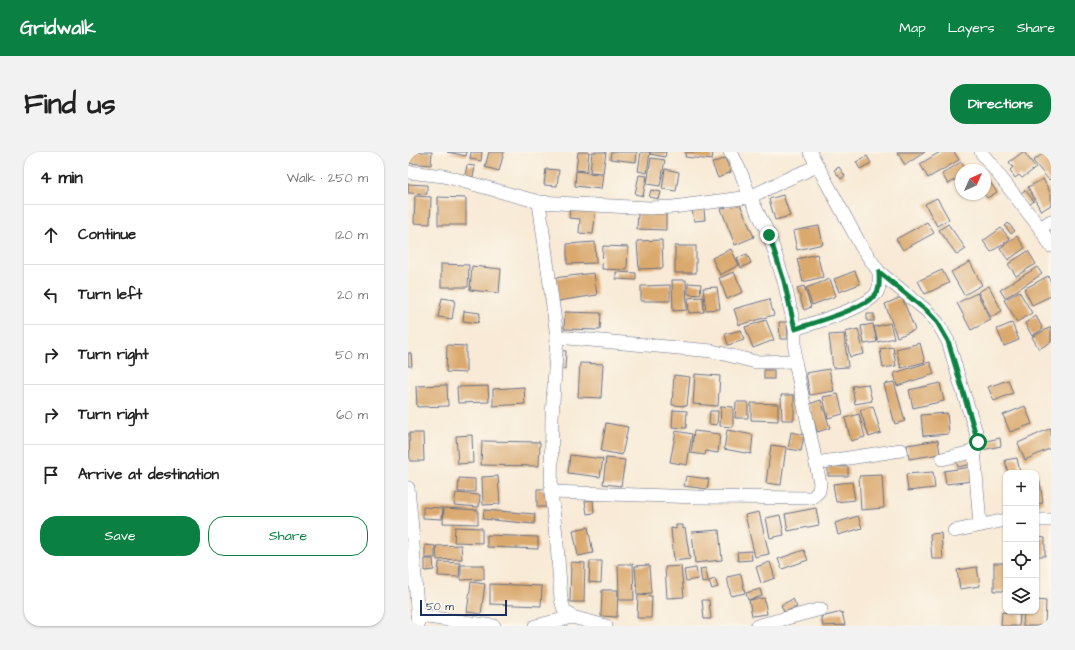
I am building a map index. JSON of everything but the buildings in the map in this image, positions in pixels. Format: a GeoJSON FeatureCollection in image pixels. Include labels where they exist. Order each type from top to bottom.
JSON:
{"type":"FeatureCollection","features":[{"type":"Feature","properties":{"kind":"street"},"geometry":{"type":"LineString","coordinates":[[551,492],[698,497],[812,498],[819,491],[820,483],[796,361],[795,329],[784,281],[769,235],[750,197],[742,173],[730,152]]}},
{"type":"Feature","properties":{"kind":"street"},"geometry":{"type":"LineString","coordinates":[[810,152],[861,246],[879,272],[927,311],[937,322],[948,341],[978,442],[974,449],[968,453],[942,459]]}},
{"type":"Feature","properties":{"kind":"street"},"geometry":{"type":"LineString","coordinates":[[981,152],[1045,224],[1051,246]]}},
{"type":"Feature","properties":{"kind":"street"},"geometry":{"type":"LineString","coordinates":[[408,172],[444,176],[540,202],[649,208],[673,207],[750,197],[817,166]]}},
{"type":"Feature","properties":{"kind":"street"},"geometry":{"type":"LineString","coordinates":[[540,202],[557,337],[552,418],[551,492],[557,544],[560,599],[564,610],[572,617],[606,626]]}},
{"type":"Feature","properties":{"kind":"street"},"geometry":{"type":"LineString","coordinates":[[795,329],[837,315],[860,306],[872,299],[878,291],[879,272]]}},
{"type":"Feature","properties":{"kind":"street"},"geometry":{"type":"LineString","coordinates":[[557,337],[712,351],[756,362],[796,361]]}},
{"type":"Feature","properties":{"kind":"street"},"geometry":{"type":"LineString","coordinates":[[974,449],[980,525]]}},
{"type":"Feature","properties":{"kind":"street"},"geometry":{"type":"LineString","coordinates":[[816,463],[901,450]]}},
{"type":"Feature","properties":{"kind":"street"},"geometry":{"type":"LineString","coordinates":[[408,488],[412,528],[417,620],[427,617],[494,626]]}},
{"type":"Feature","properties":{"kind":"street"},"geometry":{"type":"LineString","coordinates":[[1039,520],[1051,520]]}},
{"type":"Feature","properties":{"kind":"street"},"geometry":{"type":"LineString","coordinates":[[954,531],[1003,521]]}},
{"type":"Feature","properties":{"kind":"street"},"geometry":{"type":"LineString","coordinates":[[757,626],[821,609]]}},
{"type":"Feature","properties":{"kind":"street"},"geometry":{"type":"LineString","coordinates":[[534,626],[572,617]]}},
{"type":"Feature","properties":{"kind":"route"},"geometry":{"type":"LineString","coordinates":[[769,235],[784,281],[795,329],[837,315],[860,306],[872,299],[878,291],[879,272],[927,311],[937,322],[948,341],[978,442]]}}]}
